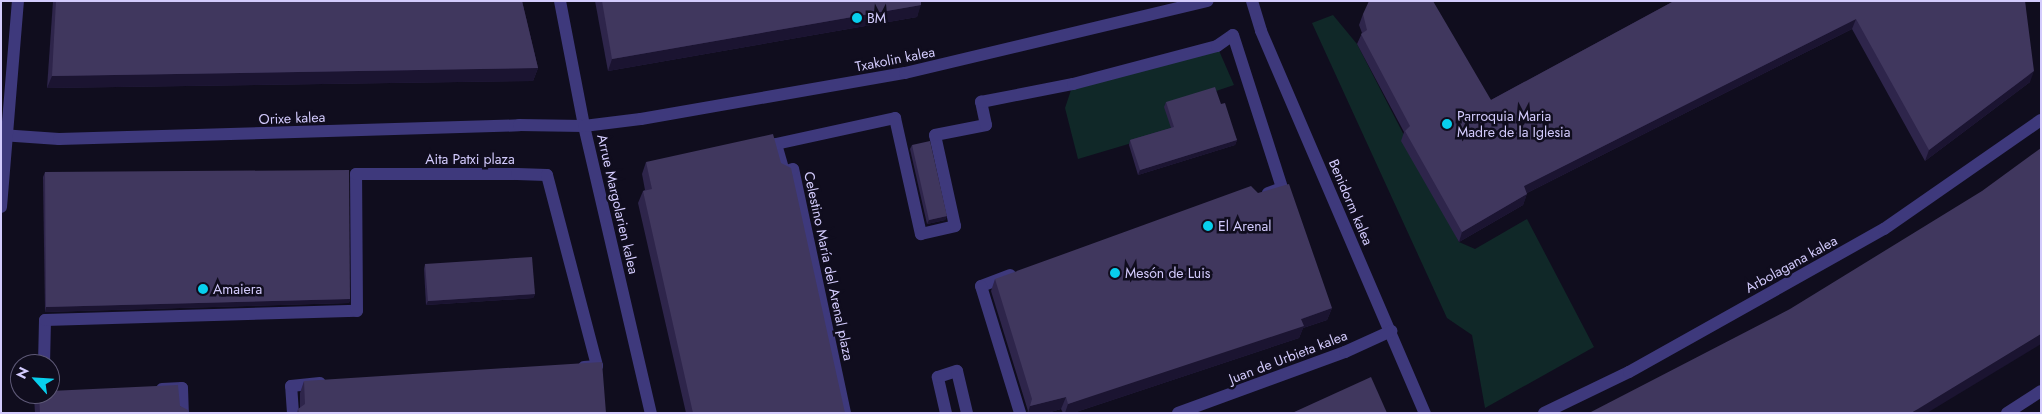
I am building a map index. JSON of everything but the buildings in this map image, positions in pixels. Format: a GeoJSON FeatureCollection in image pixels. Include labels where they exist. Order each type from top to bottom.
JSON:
{"type":"FeatureCollection","features":[{"type":"Feature","properties":{"kind":"street"},"geometry":{"type":"LineString","coordinates":[[1,207],[4,135],[18,1]]}},
{"type":"Feature","properties":{"kind":"street","name":"Arrue Margolarien kalea"},"geometry":{"type":"LineString","coordinates":[[560,1],[584,126],[651,413]]}},
{"type":"Feature","properties":{"kind":"street","name":"Txakolin kalea"},"geometry":{"type":"LineString","coordinates":[[584,126],[641,119],[905,73],[1208,1]]}},
{"type":"Feature","properties":{"kind":"street","name":"Benidorm kalea"},"geometry":{"type":"LineString","coordinates":[[1252,1],[1268,48],[1425,413]]}},
{"type":"Feature","properties":{"kind":"street","name":"Celestino María del Arenal plaza"},"geometry":{"type":"LineString","coordinates":[[845,413],[793,169],[784,172],[776,144],[895,118],[922,234],[955,226],[936,135],[986,125],[981,102],[1073,84],[1217,46],[1233,35],[1282,188],[1255,198]]}},
{"type":"Feature","properties":{"kind":"street","name":"Arbolagana kalea"},"geometry":{"type":"LineString","coordinates":[[1544,413],[1629,372],[1884,229],[2041,120]]}},
{"type":"Feature","properties":{"kind":"street","name":"Orixe kalea"},"geometry":{"type":"LineString","coordinates":[[4,135],[59,139],[584,126]]}},
{"type":"Feature","properties":{"kind":"street","name":"Aita Patxi plaza"},"geometry":{"type":"LineString","coordinates":[[44,354],[45,320],[358,311],[356,174],[527,174],[547,175],[597,366],[568,368]]}},
{"type":"Feature","properties":{"kind":"street"},"geometry":{"type":"LineString","coordinates":[[1020,413],[980,286],[1027,269]]}},
{"type":"Feature","properties":{"kind":"street","name":"Juan de Urbieta kalea"},"geometry":{"type":"LineString","coordinates":[[1178,413],[1194,410],[1345,352],[1391,331]]}},
{"type":"Feature","properties":{"kind":"street"},"geometry":{"type":"LineString","coordinates":[[946,413],[938,377],[957,371],[967,413]]}},
{"type":"Feature","properties":{"kind":"street"},"geometry":{"type":"LineString","coordinates":[[293,413],[291,386],[331,382]]}},
{"type":"Feature","properties":{"kind":"street"},"geometry":{"type":"LineString","coordinates":[[152,390],[182,388],[184,413]]}},
{"type":"Feature","properties":{"kind":"street"},"geometry":{"type":"LineString","coordinates":[[2007,413],[2041,391]]}},
{"type":"Feature","properties":{"kind":"green space"},"geometry":{"type":"Polygon","coordinates":[[[1333,15],[1357,44],[1459,242],[1475,249],[1527,219],[1594,347],[1485,408],[1472,335],[1447,318],[1312,23],[1333,15]]]}},
{"type":"Feature","properties":{"kind":"green space"},"geometry":{"type":"Polygon","coordinates":[[[1217,46],[1234,85],[1213,92],[1172,131],[1078,159],[1065,108],[1073,84],[1217,46]]]}},
{"type":"Feature","properties":{"kind":"place","name":"BM"},"geometry":{"type":"Point","coordinates":[857,18]}},
{"type":"Feature","properties":{"kind":"place","name":"Parroquia Maria Madre de la Iglesia"},"geometry":{"type":"Point","coordinates":[1447,124]}},
{"type":"Feature","properties":{"kind":"place","name":"El Arenal"},"geometry":{"type":"Point","coordinates":[1208,226]}},
{"type":"Feature","properties":{"kind":"place","name":"Mesón de Luis"},"geometry":{"type":"Point","coordinates":[1115,273]}},
{"type":"Feature","properties":{"kind":"place","name":"Amaiera"},"geometry":{"type":"Point","coordinates":[203,289]}}]}
